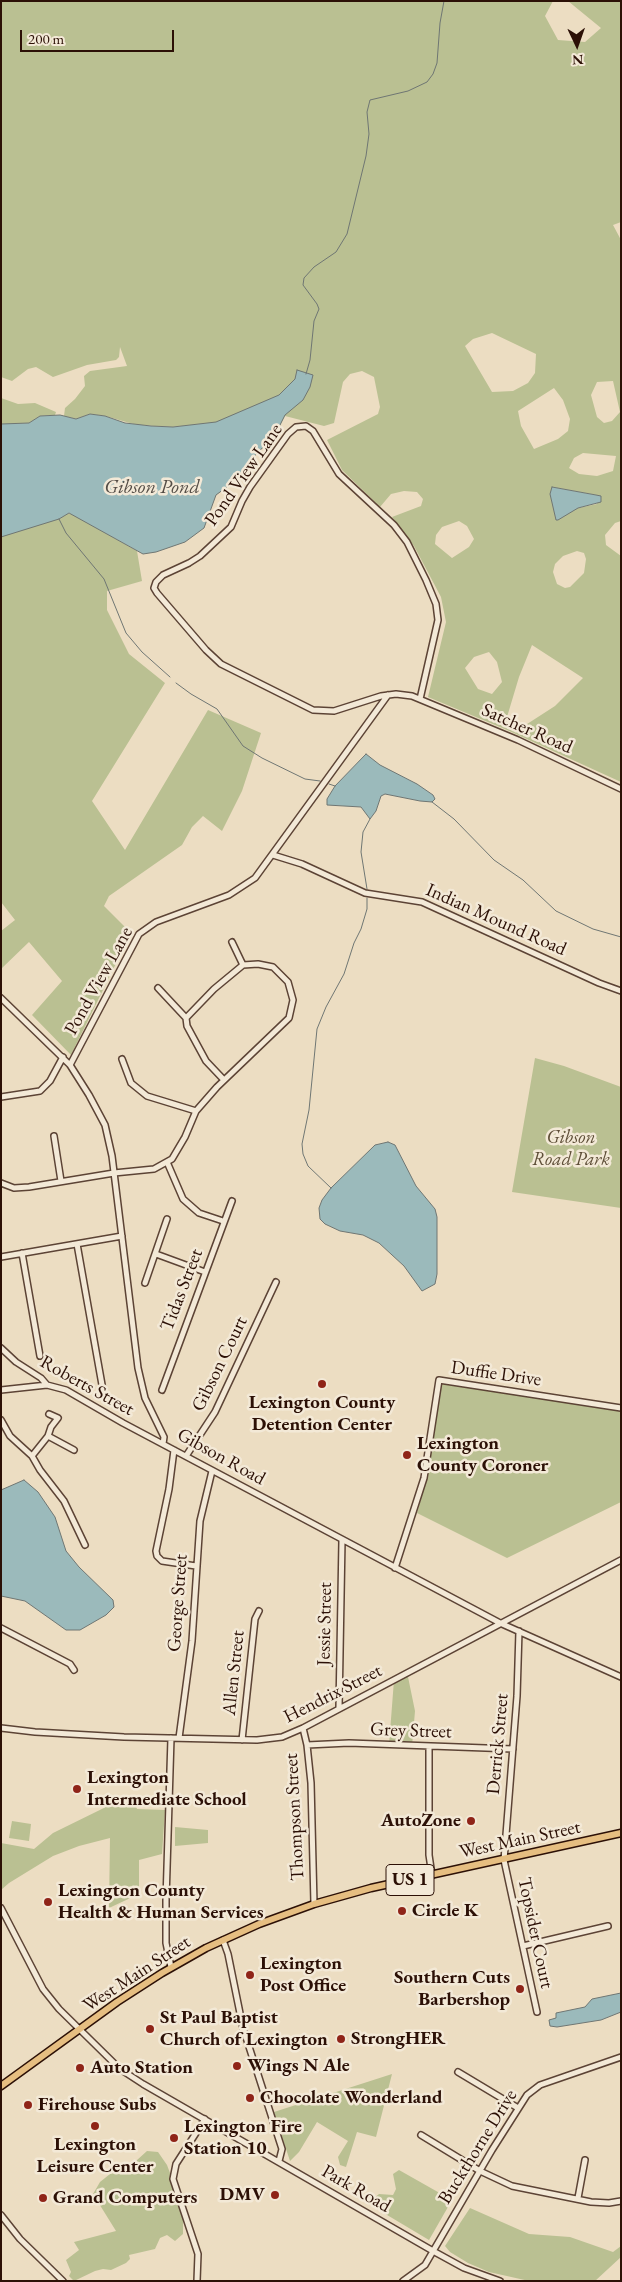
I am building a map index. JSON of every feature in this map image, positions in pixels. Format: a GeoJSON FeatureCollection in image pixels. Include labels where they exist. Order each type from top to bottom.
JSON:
{"type":"FeatureCollection","features":[{"type":"Feature","properties":{"kind":"main road","name":"West Main Street"},"geometry":{"type":"LineString","coordinates":[[1,2086],[117,2002],[171,1967],[267,1920],[371,1888],[621,1834]]}},
{"type":"Feature","properties":{"kind":"street","name":"Pond View Lane"},"geometry":{"type":"LineString","coordinates":[[299,426],[306,426],[313,431],[339,474],[394,525],[407,542],[426,580],[436,604],[438,620],[420,699],[404,695],[388,695],[371,698],[334,711],[313,710],[217,661],[155,590],[154,585],[160,577],[193,560],[231,526],[250,487],[288,434],[299,426]]}},
{"type":"Feature","properties":{"kind":"street","name":"Pond View Lane"},"geometry":{"type":"LineString","coordinates":[[70,1065],[139,934],[161,919],[219,899],[243,888],[255,878],[388,695]]}},
{"type":"Feature","properties":{"kind":"street","name":"Satcher Road"},"geometry":{"type":"LineString","coordinates":[[420,699],[532,746],[621,789]]}},
{"type":"Feature","properties":{"kind":"street","name":"Indian Mound Road"},"geometry":{"type":"LineString","coordinates":[[273,855],[302,864],[365,893],[422,902],[599,983],[621,991]]}},
{"type":"Feature","properties":{"kind":"street"},"geometry":{"type":"LineString","coordinates":[[232,942],[243,965]]}},
{"type":"Feature","properties":{"kind":"street"},"geometry":{"type":"LineString","coordinates":[[1,1183],[21,1188],[114,1173],[154,1169],[172,1159],[185,1137],[196,1110],[288,1018],[293,1000],[288,982],[273,967],[258,964],[243,965],[214,989],[186,1018]]}},
{"type":"Feature","properties":{"kind":"street"},"geometry":{"type":"LineString","coordinates":[[158,988],[186,1018],[187,1026],[206,1061],[224,1080]]}},
{"type":"Feature","properties":{"kind":"street","name":"Gibson Road"},"geometry":{"type":"LineString","coordinates":[[1,998],[70,1065],[101,1116],[108,1136],[114,1173],[141,1385],[150,1412],[164,1437],[163,1444],[500,1623],[621,1677]]}},
{"type":"Feature","properties":{"kind":"street"},"geometry":{"type":"LineString","coordinates":[[1,1097],[40,1091],[50,1081],[63,1057]]}},
{"type":"Feature","properties":{"kind":"street"},"geometry":{"type":"LineString","coordinates":[[122,1059],[131,1083],[147,1096],[196,1110]]}},
{"type":"Feature","properties":{"kind":"street"},"geometry":{"type":"LineString","coordinates":[[54,1136],[62,1182]]}},
{"type":"Feature","properties":{"kind":"street"},"geometry":{"type":"LineString","coordinates":[[167,1162],[183,1199],[199,1213],[223,1221]]}},
{"type":"Feature","properties":{"kind":"street","name":"Tidas Street"},"geometry":{"type":"LineString","coordinates":[[162,1390],[232,1201]]}},
{"type":"Feature","properties":{"kind":"street"},"geometry":{"type":"LineString","coordinates":[[145,1283],[167,1219]]}},
{"type":"Feature","properties":{"kind":"street"},"geometry":{"type":"LineString","coordinates":[[1,1257],[122,1236]]}},
{"type":"Feature","properties":{"kind":"street"},"geometry":{"type":"LineString","coordinates":[[77,1244],[104,1396]]}},
{"type":"Feature","properties":{"kind":"street"},"geometry":{"type":"LineString","coordinates":[[22,1253],[40,1356]]}},
{"type":"Feature","properties":{"kind":"street"},"geometry":{"type":"LineString","coordinates":[[156,1254],[205,1272]]}},
{"type":"Feature","properties":{"kind":"street","name":"Gibson Court"},"geometry":{"type":"LineString","coordinates":[[186,1456],[222,1399],[276,1282]]}},
{"type":"Feature","properties":{"kind":"street","name":"Roberts Street"},"geometry":{"type":"LineString","coordinates":[[1,1348],[16,1362],[41,1378],[47,1385],[66,1390],[163,1444]]}},
{"type":"Feature","properties":{"kind":"street","name":"Duffie Drive"},"geometry":{"type":"LineString","coordinates":[[395,1568],[424,1478],[439,1380],[621,1408]]}},
{"type":"Feature","properties":{"kind":"street"},"geometry":{"type":"LineString","coordinates":[[1,1390],[47,1385]]}},
{"type":"Feature","properties":{"kind":"street"},"geometry":{"type":"LineString","coordinates":[[32,1456],[48,1436],[51,1427],[58,1418],[49,1414]]}},
{"type":"Feature","properties":{"kind":"street"},"geometry":{"type":"LineString","coordinates":[[1,1420],[10,1436],[32,1456],[69,1509],[85,1545]]}},
{"type":"Feature","properties":{"kind":"street"},"geometry":{"type":"LineString","coordinates":[[48,1436],[74,1450]]}},
{"type":"Feature","properties":{"kind":"street"},"geometry":{"type":"LineString","coordinates":[[174,1450],[169,1489],[156,1551],[157,1556],[162,1561],[196,1566]]}},
{"type":"Feature","properties":{"kind":"street","name":"George Street"},"geometry":{"type":"LineString","coordinates":[[179,1738],[192,1641],[200,1521],[212,1471]]}},
{"type":"Feature","properties":{"kind":"street","name":"Jessie Street"},"geometry":{"type":"LineString","coordinates":[[339,1708],[342,1540]]}},
{"type":"Feature","properties":{"kind":"street","name":"Hendrix Street"},"geometry":{"type":"LineString","coordinates":[[1,1728],[74,1735],[242,1740],[276,1739],[303,1728],[621,1560]]}},
{"type":"Feature","properties":{"kind":"street","name":"Allen Street"},"geometry":{"type":"LineString","coordinates":[[242,1740],[255,1619],[259,1611]]}},
{"type":"Feature","properties":{"kind":"street"},"geometry":{"type":"LineString","coordinates":[[1,1629],[70,1664],[74,1670]]}},
{"type":"Feature","properties":{"kind":"street","name":"Derrick Street"},"geometry":{"type":"LineString","coordinates":[[504,1860],[518,1676],[519,1631]]}},
{"type":"Feature","properties":{"kind":"street","name":"Thompson Street"},"geometry":{"type":"LineString","coordinates":[[303,1728],[307,1745],[311,1783],[314,1904]]}},
{"type":"Feature","properties":{"kind":"street"},"geometry":{"type":"LineString","coordinates":[[171,1738],[166,1900],[167,1948],[171,1967]]}},
{"type":"Feature","properties":{"kind":"street","name":"Grey Street"},"geometry":{"type":"LineString","coordinates":[[307,1745],[350,1743],[513,1749]]}},
{"type":"Feature","properties":{"kind":"street"},"geometry":{"type":"LineString","coordinates":[[429,1747],[429,1855],[432,1875]]}},
{"type":"Feature","properties":{"kind":"street","name":"Topsider Court"},"geometry":{"type":"LineString","coordinates":[[504,1860],[537,2012]]}},
{"type":"Feature","properties":{"kind":"street","name":"Park Road"},"geometry":{"type":"LineString","coordinates":[[1,1908],[40,1986],[120,2069],[433,2251],[464,2268],[500,2281]]}},
{"type":"Feature","properties":{"kind":"street"},"geometry":{"type":"LineString","coordinates":[[523,1946],[608,1926]]}},
{"type":"Feature","properties":{"kind":"street"},"geometry":{"type":"LineString","coordinates":[[223,1940],[228,1954],[244,2031],[282,2150],[278,2161]]}},
{"type":"Feature","properties":{"kind":"street","name":"Buckthorne Drive"},"geometry":{"type":"LineString","coordinates":[[403,2281],[425,2265],[480,2170],[527,2095],[536,2087],[621,2057]]}},
{"type":"Feature","properties":{"kind":"street"},"geometry":{"type":"LineString","coordinates":[[458,2072],[518,2108]]}},
{"type":"Feature","properties":{"kind":"street"},"geometry":{"type":"LineString","coordinates":[[197,2281],[198,2254],[172,2179],[176,2164],[205,2118]]}},
{"type":"Feature","properties":{"kind":"street"},"geometry":{"type":"LineString","coordinates":[[421,2135],[480,2170],[512,2186],[600,2203],[621,2201]]}},
{"type":"Feature","properties":{"kind":"street"},"geometry":{"type":"LineString","coordinates":[[578,2198],[585,2160]]}},
{"type":"Feature","properties":{"kind":"street"},"geometry":{"type":"LineString","coordinates":[[1,2215],[20,2239],[63,2281]]}},
{"type":"Feature","properties":{"kind":"green space"},"geometry":{"type":"Polygon","coordinates":[[[1,1],[553,1],[545,16],[558,40],[585,42],[601,28],[568,1],[621,1],[621,222],[613,225],[621,240],[621,521],[615,523],[605,535],[606,545],[621,556],[621,782],[507,730],[428,697],[446,622],[441,597],[414,546],[392,517],[421,506],[423,499],[417,492],[404,491],[391,494],[380,507],[342,470],[327,440],[378,414],[380,407],[374,377],[362,371],[350,374],[343,382],[334,423],[324,426],[285,416],[274,437],[256,454],[243,475],[216,495],[213,423],[173,427],[137,425],[90,414],[76,419],[64,416],[65,408],[85,386],[84,376],[90,371],[127,366],[120,347],[119,357],[116,360],[87,365],[53,377],[36,367],[28,369],[12,381],[1,377],[1,1]],[[492,333],[473,339],[465,346],[492,392],[513,391],[528,383],[535,373],[536,354],[492,333]],[[613,381],[597,382],[591,395],[597,417],[604,423],[612,421],[620,412],[613,381]],[[554,388],[518,411],[521,426],[534,449],[558,439],[568,431],[570,419],[563,400],[554,388]],[[583,453],[574,458],[569,468],[579,474],[597,476],[613,471],[616,456],[583,453]],[[552,487],[578,508],[597,504],[596,495],[552,487]],[[459,521],[442,527],[436,535],[435,544],[452,558],[469,547],[474,539],[467,526],[459,521]],[[577,551],[563,556],[555,564],[553,572],[557,584],[565,588],[570,587],[584,573],[586,559],[584,553],[577,551]],[[532,645],[519,677],[507,717],[524,726],[555,706],[583,678],[532,645]],[[489,652],[474,657],[465,668],[478,689],[492,694],[502,682],[497,662],[489,652]]]}},
{"type":"Feature","properties":{"kind":"green space"},"geometry":{"type":"Polygon","coordinates":[[[1,398],[18,404],[35,403],[56,412],[55,415],[40,416],[29,423],[14,424],[64,516],[66,514],[73,514],[137,551],[142,581],[107,591],[107,610],[129,654],[165,683],[92,801],[125,850],[208,710],[261,733],[242,791],[222,831],[203,816],[192,827],[182,845],[109,896],[104,906],[131,933],[71,1055],[32,1015],[62,981],[29,942],[1,969],[1,931],[15,920],[1,902],[1,398]]]}},
{"type":"Feature","properties":{"kind":"green space","name":"Gibson Road Park"},"geometry":{"type":"Polygon","coordinates":[[[535,1058],[564,1066],[621,1087],[621,1208],[512,1192],[535,1058]]]}},
{"type":"Feature","properties":{"kind":"green space"},"geometry":{"type":"Polygon","coordinates":[[[445,1383],[621,1410],[621,1502],[507,1558],[417,1513],[427,1477],[441,1386],[445,1383]]]}},
{"type":"Feature","properties":{"kind":"green space"},"geometry":{"type":"Polygon","coordinates":[[[407,1672],[415,1711],[412,1746],[389,1745],[394,1680],[407,1672]]]}},
{"type":"Feature","properties":{"kind":"green space"},"geometry":{"type":"Polygon","coordinates":[[[134,1801],[137,1809],[165,1810],[162,1854],[139,1860],[139,1894],[109,1908],[110,1838],[79,1846],[53,1856],[1,1890],[1,1843],[34,1849],[53,1833],[110,1805],[134,1801]]]}},
{"type":"Feature","properties":{"kind":"green space"},"geometry":{"type":"Polygon","coordinates":[[[12,1821],[31,1824],[29,1841],[9,1838],[12,1821]]]}},
{"type":"Feature","properties":{"kind":"green space"},"geometry":{"type":"Polygon","coordinates":[[[175,1827],[208,1830],[208,1843],[175,1846],[175,1827]]]}},
{"type":"Feature","properties":{"kind":"green space"},"geometry":{"type":"Polygon","coordinates":[[[392,2074],[376,2137],[357,2132],[346,2167],[340,2165],[338,2157],[348,2141],[317,2122],[299,2152],[290,2161],[274,2112],[392,2074]]]}},
{"type":"Feature","properties":{"kind":"green space"},"geometry":{"type":"Polygon","coordinates":[[[147,2151],[158,2152],[167,2165],[186,2216],[183,2222],[183,2234],[175,2241],[167,2235],[160,2238],[155,2249],[129,2255],[130,2259],[126,2263],[111,2270],[95,2271],[74,2281],[69,2276],[71,2272],[66,2260],[79,2250],[74,2242],[116,2231],[93,2194],[100,2182],[110,2174],[126,2170],[147,2151]]]}},
{"type":"Feature","properties":{"kind":"green space"},"geometry":{"type":"Polygon","coordinates":[[[399,2170],[452,2200],[429,2240],[372,2206],[373,2199],[379,2194],[393,2195],[396,2189],[393,2174],[399,2170]]]}},
{"type":"Feature","properties":{"kind":"green space"},"geometry":{"type":"Polygon","coordinates":[[[470,2208],[529,2234],[570,2237],[613,2252],[621,2246],[621,2257],[595,2281],[529,2281],[489,2272],[468,2263],[450,2252],[445,2246],[470,2208]]]}},
{"type":"Feature","properties":{"kind":"water","name":"Gibson Pond"},"geometry":{"type":"Polygon","coordinates":[[[297,370],[313,375],[310,387],[303,400],[285,415],[274,437],[256,454],[243,475],[216,495],[204,528],[185,542],[156,552],[143,554],[69,513],[59,519],[1,537],[1,424],[29,423],[40,416],[60,415],[76,419],[90,414],[105,416],[125,423],[151,426],[173,427],[216,422],[279,395],[295,379],[297,370]]]}},
{"type":"Feature","properties":{"kind":"water"},"geometry":{"type":"Polygon","coordinates":[[[552,487],[601,496],[601,502],[578,508],[556,520],[550,494],[552,487]]]}},
{"type":"Feature","properties":{"kind":"water"},"geometry":{"type":"Polygon","coordinates":[[[366,754],[380,765],[417,784],[433,795],[435,799],[432,802],[420,801],[385,794],[381,796],[376,811],[370,819],[361,807],[327,805],[327,799],[335,786],[366,754]]]}},
{"type":"Feature","properties":{"kind":"water"},"geometry":{"type":"Polygon","coordinates":[[[388,1142],[395,1145],[416,1186],[435,1209],[437,1217],[437,1274],[435,1284],[422,1291],[404,1266],[379,1243],[363,1235],[340,1231],[325,1224],[320,1219],[319,1208],[322,1200],[331,1188],[375,1145],[388,1142]]]}},
{"type":"Feature","properties":{"kind":"water"},"geometry":{"type":"Polygon","coordinates":[[[24,1480],[38,1492],[55,1517],[66,1551],[79,1567],[113,1600],[114,1607],[106,1615],[80,1630],[66,1630],[25,1601],[1,1596],[1,1490],[24,1480]]]}},
{"type":"Feature","properties":{"kind":"water"},"geometry":{"type":"Polygon","coordinates":[[[621,1993],[621,2012],[601,2020],[557,2027],[550,2026],[549,2020],[556,2018],[556,2013],[585,2007],[592,1999],[621,1993]]]}},
{"type":"Feature","properties":{"kind":"waterway"},"geometry":{"type":"LineString","coordinates":[[306,374],[310,360],[314,321],[319,309],[303,285],[304,278],[314,267],[336,252],[347,234],[366,156],[369,134],[367,112],[370,100],[408,91],[427,82],[433,74],[437,63],[440,23],[444,1]]}},
{"type":"Feature","properties":{"kind":"waterway"},"geometry":{"type":"LineString","coordinates":[[59,519],[66,533],[104,579],[126,633],[142,652],[170,677]]}},
{"type":"Feature","properties":{"kind":"waterway"},"geometry":{"type":"LineString","coordinates":[[176,683],[217,709],[243,746],[262,758],[305,779],[320,781]]}},
{"type":"Feature","properties":{"kind":"waterway"},"geometry":{"type":"LineString","coordinates":[[329,784],[335,786]]}},
{"type":"Feature","properties":{"kind":"waterway"},"geometry":{"type":"LineString","coordinates":[[432,802],[454,819],[494,860],[523,880],[556,911],[593,929],[621,937]]}},
{"type":"Feature","properties":{"kind":"waterway"},"geometry":{"type":"LineString","coordinates":[[367,889],[361,852],[363,832],[370,819]]}},
{"type":"Feature","properties":{"kind":"waterway"},"geometry":{"type":"LineString","coordinates":[[331,1188],[308,1166],[303,1154],[302,1144],[309,1110],[317,1029],[326,1007],[344,974],[354,943],[361,929],[367,909],[367,898]]}},
{"type":"Feature","properties":{"kind":"place","name":"Lexington County Detention Center"},"geometry":{"type":"Point","coordinates":[322,1384]}},
{"type":"Feature","properties":{"kind":"place","name":"Lexington County Coroner"},"geometry":{"type":"Point","coordinates":[407,1455]}},
{"type":"Feature","properties":{"kind":"place","name":"Lexington Intermediate School"},"geometry":{"type":"Point","coordinates":[77,1789]}},
{"type":"Feature","properties":{"kind":"place","name":"AutoZone"},"geometry":{"type":"Point","coordinates":[471,1821]}},
{"type":"Feature","properties":{"kind":"place","name":"Lexington County Health & Human Services"},"geometry":{"type":"Point","coordinates":[48,1902]}},
{"type":"Feature","properties":{"kind":"place","name":"Circle K"},"geometry":{"type":"Point","coordinates":[402,1911]}},
{"type":"Feature","properties":{"kind":"place","name":"Lexington Post Office"},"geometry":{"type":"Point","coordinates":[250,1975]}},
{"type":"Feature","properties":{"kind":"place","name":"Southern Cuts Barbershop"},"geometry":{"type":"Point","coordinates":[520,1989]}},
{"type":"Feature","properties":{"kind":"place","name":"St Paul Baptist Church of Lexington"},"geometry":{"type":"Point","coordinates":[150,2029]}},
{"type":"Feature","properties":{"kind":"place","name":"StrongHER"},"geometry":{"type":"Point","coordinates":[341,2039]}},
{"type":"Feature","properties":{"kind":"place","name":"Wings N Ale"},"geometry":{"type":"Point","coordinates":[237,2066]}},
{"type":"Feature","properties":{"kind":"place","name":"Auto Station"},"geometry":{"type":"Point","coordinates":[80,2068]}},
{"type":"Feature","properties":{"kind":"place","name":"Chocolate Wonderland"},"geometry":{"type":"Point","coordinates":[250,2098]}},
{"type":"Feature","properties":{"kind":"place","name":"Firehouse Subs"},"geometry":{"type":"Point","coordinates":[28,2105]}},
{"type":"Feature","properties":{"kind":"place","name":"Lexington Leisure Center"},"geometry":{"type":"Point","coordinates":[95,2126]}},
{"type":"Feature","properties":{"kind":"place","name":"Lexington Fire Station 10"},"geometry":{"type":"Point","coordinates":[174,2138]}},
{"type":"Feature","properties":{"kind":"place","name":"DMV"},"geometry":{"type":"Point","coordinates":[275,2195]}},
{"type":"Feature","properties":{"kind":"place","name":"Grand Computers"},"geometry":{"type":"Point","coordinates":[43,2198]}}]}
